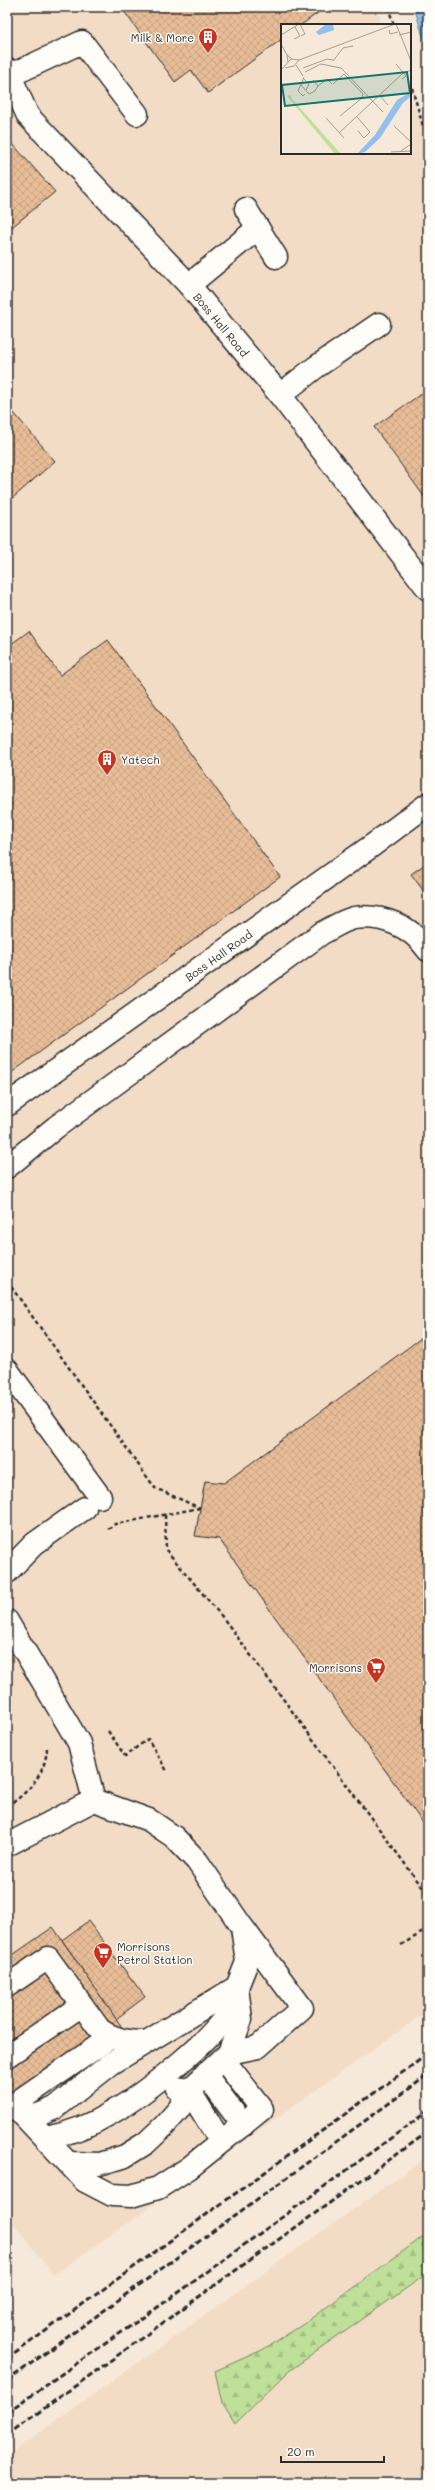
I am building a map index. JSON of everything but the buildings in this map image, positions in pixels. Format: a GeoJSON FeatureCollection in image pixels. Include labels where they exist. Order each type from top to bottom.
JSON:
{"type":"FeatureCollection","features":[{"type":"Feature","properties":{"kind":"street"},"geometry":{"type":"LineString","coordinates":[[7,74],[82,42],[137,114]]}},
{"type":"Feature","properties":{"kind":"street","name":"Boss Hall Road"},"geometry":{"type":"LineString","coordinates":[[7,74],[28,116],[189,285],[280,395],[428,589]]}},
{"type":"Feature","properties":{"kind":"street"},"geometry":{"type":"LineString","coordinates":[[246,209],[276,257]]}},
{"type":"Feature","properties":{"kind":"street"},"geometry":{"type":"LineString","coordinates":[[189,285],[258,228]]}},
{"type":"Feature","properties":{"kind":"street"},"geometry":{"type":"LineString","coordinates":[[280,395],[316,367],[379,324]]}},
{"type":"Feature","properties":{"kind":"street","name":"Boss Hall Road"},"geometry":{"type":"LineString","coordinates":[[7,1106],[367,850],[428,804]]}},
{"type":"Feature","properties":{"kind":"street"},"geometry":{"type":"LineString","coordinates":[[7,1167],[56,1127],[322,933],[352,918],[378,917],[399,925],[421,940],[428,950]]}},
{"type":"Feature","properties":{"kind":"street"},"geometry":{"type":"LineString","coordinates":[[7,1370],[93,1502],[23,1555],[7,1572]]}},
{"type":"Feature","properties":{"kind":"street"},"geometry":{"type":"LineString","coordinates":[[7,1621],[79,1743],[94,1800]]}},
{"type":"Feature","properties":{"kind":"street"},"geometry":{"type":"LineString","coordinates":[[7,1845],[94,1800],[149,1820],[174,1837],[196,1861],[242,1927],[302,2008],[258,2047],[226,2056],[205,2074],[189,2090],[179,2109],[146,2143],[125,2156],[99,2164],[70,2163]]}},
{"type":"Feature","properties":{"kind":"street"},"geometry":{"type":"LineString","coordinates":[[46,2138],[63,2135],[112,2113],[148,2086],[209,2036],[232,2006],[237,1987],[247,1962],[242,1927]]}},
{"type":"Feature","properties":{"kind":"street"},"geometry":{"type":"LineString","coordinates":[[7,1986],[48,1958],[78,2000],[106,2034],[127,2042],[146,2042]]}},
{"type":"Feature","properties":{"kind":"street"},"geometry":{"type":"LineString","coordinates":[[7,2001],[55,1967]]}},
{"type":"Feature","properties":{"kind":"street"},"geometry":{"type":"LineString","coordinates":[[12,2105],[36,2116],[55,2108],[112,2063],[237,1987]]}},
{"type":"Feature","properties":{"kind":"street"},"geometry":{"type":"LineString","coordinates":[[226,2056],[241,2019],[237,1987]]}},
{"type":"Feature","properties":{"kind":"street"},"geometry":{"type":"LineString","coordinates":[[7,2041],[78,2000]]}},
{"type":"Feature","properties":{"kind":"street"},"geometry":{"type":"LineString","coordinates":[[7,2056],[78,2000]]}},
{"type":"Feature","properties":{"kind":"street"},"geometry":{"type":"LineString","coordinates":[[12,2105],[106,2034]]}},
{"type":"Feature","properties":{"kind":"street"},"geometry":{"type":"LineString","coordinates":[[12,2105],[46,2138],[85,2181],[112,2195],[131,2196],[158,2188],[221,2142],[262,2109],[226,2056]]}},
{"type":"Feature","properties":{"kind":"street"},"geometry":{"type":"LineString","coordinates":[[205,2074],[243,2125]]}},
{"type":"Feature","properties":{"kind":"street"},"geometry":{"type":"LineString","coordinates":[[148,2086],[166,2086],[189,2090],[221,2142]]}},
{"type":"Feature","properties":{"kind":"path"},"geometry":{"type":"LineString","coordinates":[[388,7],[394,24]]}},
{"type":"Feature","properties":{"kind":"path"},"geometry":{"type":"LineString","coordinates":[[411,84],[423,126],[428,132]]}},
{"type":"Feature","properties":{"kind":"path"},"geometry":{"type":"LineString","coordinates":[[7,1281],[155,1488],[200,1508],[115,1524],[103,1532]]}},
{"type":"Feature","properties":{"kind":"path"},"geometry":{"type":"LineString","coordinates":[[165,1515],[166,1550],[229,1625],[428,1895]]}},
{"type":"Feature","properties":{"kind":"path"},"geometry":{"type":"LineString","coordinates":[[107,1730],[125,1756],[148,1739],[167,1771]]}},
{"type":"Feature","properties":{"kind":"path"},"geometry":{"type":"LineString","coordinates":[[401,1946],[428,1929]]}},
{"type":"Feature","properties":{"kind":"shaded area"},"geometry":{"type":"Polygon","coordinates":[[[7,7],[377,7],[381,24],[281,24],[281,154],[411,154],[411,100],[428,133],[428,2011],[54,2275],[7,2216],[7,7]]]}},
{"type":"Feature","properties":{"kind":"shaded area"},"geometry":{"type":"Polygon","coordinates":[[[428,2156],[428,2483],[7,2483],[7,2456],[428,2156]]]}},
{"type":"Feature","properties":{"kind":"green space"},"geometry":{"type":"Polygon","coordinates":[[[428,2233],[428,2273],[289,2371],[235,2424],[222,2403],[215,2371],[262,2350],[302,2325],[428,2233]]]}},
{"type":"Feature","properties":{"kind":"water"},"geometry":{"type":"Polygon","coordinates":[[[414,7],[428,7],[428,49],[426,46],[414,7]]]}},
{"type":"Feature","properties":{"kind":"railway"},"geometry":{"type":"LineString","coordinates":[[7,2359],[428,2054]]}},
{"type":"Feature","properties":{"kind":"railway"},"geometry":{"type":"LineString","coordinates":[[7,2381],[428,2075]]}},
{"type":"Feature","properties":{"kind":"railway"},"geometry":{"type":"LineString","coordinates":[[7,2412],[178,2293],[428,2111]]}},
{"type":"Feature","properties":{"kind":"railway"},"geometry":{"type":"LineString","coordinates":[[7,2435],[428,2132]]}},
{"type":"Feature","properties":{"kind":"place","name":"Milk & More"},"geometry":{"type":"Point","coordinates":[208,54]}},
{"type":"Feature","properties":{"kind":"place","name":"Yatech"},"geometry":{"type":"Point","coordinates":[107,776]}},
{"type":"Feature","properties":{"kind":"place","name":"Morrisons"},"geometry":{"type":"Point","coordinates":[376,1684]}},
{"type":"Feature","properties":{"kind":"place","name":"Morrisons Petrol Station"},"geometry":{"type":"Point","coordinates":[103,1969]}}]}
